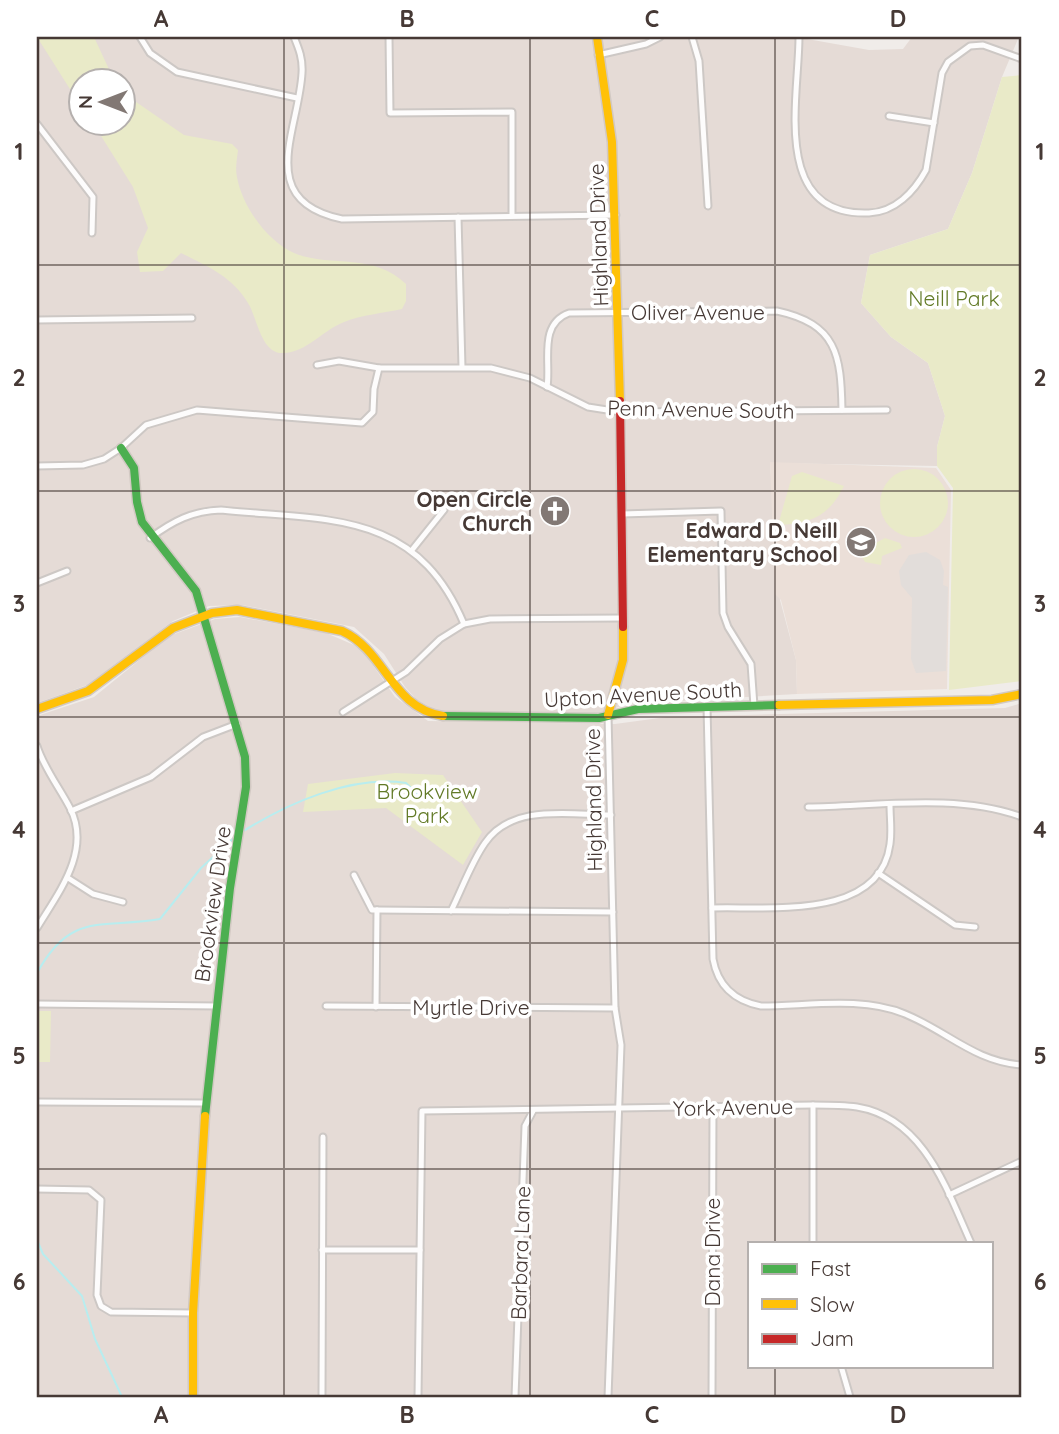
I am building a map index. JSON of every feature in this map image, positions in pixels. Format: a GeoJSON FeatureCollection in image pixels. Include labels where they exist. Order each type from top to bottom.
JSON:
{"type":"FeatureCollection","features":[{"type":"Feature","properties":{"kind":"street"},"geometry":{"type":"LineString","coordinates":[[140,37],[150,53],[177,72],[297,98]]}},
{"type":"Feature","properties":{"kind":"street"},"geometry":{"type":"LineString","coordinates":[[294,37],[302,57],[286,149],[286,166],[294,190],[310,207],[326,216],[342,219],[616,215]]}},
{"type":"Feature","properties":{"kind":"street"},"geometry":{"type":"LineString","coordinates":[[389,37],[390,113],[512,112],[512,216]]}},
{"type":"Feature","properties":{"kind":"street","name":"Highland Drive"},"geometry":{"type":"LineString","coordinates":[[597,37],[612,142],[616,215],[624,660],[608,715],[615,1008],[621,1045],[608,1397]]}},
{"type":"Feature","properties":{"kind":"street"},"geometry":{"type":"LineString","coordinates":[[598,55],[646,44],[660,37]]}},
{"type":"Feature","properties":{"kind":"street"},"geometry":{"type":"LineString","coordinates":[[692,37],[699,61],[708,206]]}},
{"type":"Feature","properties":{"kind":"street"},"geometry":{"type":"LineString","coordinates":[[799,37],[794,137],[796,158],[802,174],[825,201],[857,213],[892,207],[907,196],[926,170],[942,73],[956,53],[970,46],[984,45],[1022,59]]}},
{"type":"Feature","properties":{"kind":"street"},"geometry":{"type":"LineString","coordinates":[[889,116],[934,123]]}},
{"type":"Feature","properties":{"kind":"street"},"geometry":{"type":"LineString","coordinates":[[37,124],[39,133],[93,197],[92,233]]}},
{"type":"Feature","properties":{"kind":"street"},"geometry":{"type":"LineString","coordinates":[[458,217],[461,368]]}},
{"type":"Feature","properties":{"kind":"street","name":"Oliver Avenue"},"geometry":{"type":"LineString","coordinates":[[547,387],[548,335],[553,323],[569,313],[777,311],[802,317],[823,331],[836,351],[841,370],[842,410]]}},
{"type":"Feature","properties":{"kind":"street"},"geometry":{"type":"LineString","coordinates":[[37,320],[192,318]]}},
{"type":"Feature","properties":{"kind":"street","name":"Penn Avenue South"},"geometry":{"type":"LineString","coordinates":[[317,365],[339,362],[380,368],[512,371],[588,407],[620,412],[887,410]]}},
{"type":"Feature","properties":{"kind":"street"},"geometry":{"type":"LineString","coordinates":[[37,466],[83,465],[104,460],[146,425],[197,410],[362,423],[373,412],[374,389],[380,368]]}},
{"type":"Feature","properties":{"kind":"street","name":"Brookview Drive"},"geometry":{"type":"LineString","coordinates":[[121,448],[130,454],[133,463],[138,509],[150,538],[187,575],[204,615],[245,757],[246,787],[230,888],[206,1103],[193,1314],[193,1397]]}},
{"type":"Feature","properties":{"kind":"street"},"geometry":{"type":"LineString","coordinates":[[150,538],[186,515],[221,510],[354,523],[383,533],[412,550],[444,584],[464,624]]}},
{"type":"Feature","properties":{"kind":"street"},"geometry":{"type":"LineString","coordinates":[[412,550],[444,510]]}},
{"type":"Feature","properties":{"kind":"street"},"geometry":{"type":"LineString","coordinates":[[621,514],[721,511],[723,612],[728,627],[751,664],[754,706]]}},
{"type":"Feature","properties":{"kind":"street"},"geometry":{"type":"LineString","coordinates":[[37,583],[67,571]]}},
{"type":"Feature","properties":{"kind":"street","name":"Upton Avenue South"},"geometry":{"type":"LineString","coordinates":[[37,709],[88,691],[165,631],[204,615],[237,610],[342,631],[367,646],[392,682],[413,705],[440,716],[608,715],[638,709],[992,700],[1022,694]]}},
{"type":"Feature","properties":{"kind":"street"},"geometry":{"type":"LineString","coordinates":[[343,712],[392,682],[440,639],[464,624],[490,619],[623,618]]}},
{"type":"Feature","properties":{"kind":"street"},"geometry":{"type":"LineString","coordinates":[[707,707],[716,973],[727,991],[745,1003],[761,1006],[878,1005],[907,1014],[972,1053],[996,1062],[1022,1065]]}},
{"type":"Feature","properties":{"kind":"street"},"geometry":{"type":"LineString","coordinates":[[71,811],[151,777],[203,737],[237,724]]}},
{"type":"Feature","properties":{"kind":"street"},"geometry":{"type":"LineString","coordinates":[[37,746],[41,759],[71,811],[77,827],[78,845],[68,878],[37,928]]}},
{"type":"Feature","properties":{"kind":"street"},"geometry":{"type":"LineString","coordinates":[[808,807],[966,804],[996,807],[1022,817]]}},
{"type":"Feature","properties":{"kind":"street"},"geometry":{"type":"LineString","coordinates":[[712,908],[832,904],[858,893],[878,873],[890,845],[890,805]]}},
{"type":"Feature","properties":{"kind":"street"},"geometry":{"type":"LineString","coordinates":[[451,911],[485,843],[505,823],[531,815],[611,815]]}},
{"type":"Feature","properties":{"kind":"street"},"geometry":{"type":"LineString","coordinates":[[878,873],[955,925],[975,927]]}},
{"type":"Feature","properties":{"kind":"street"},"geometry":{"type":"LineString","coordinates":[[354,875],[372,910],[613,912]]}},
{"type":"Feature","properties":{"kind":"street"},"geometry":{"type":"LineString","coordinates":[[68,878],[93,894],[123,902]]}},
{"type":"Feature","properties":{"kind":"street"},"geometry":{"type":"LineString","coordinates":[[376,1007],[377,910]]}},
{"type":"Feature","properties":{"kind":"street"},"geometry":{"type":"LineString","coordinates":[[37,1004],[216,1006]]}},
{"type":"Feature","properties":{"kind":"street","name":"Myrtle Drive"},"geometry":{"type":"LineString","coordinates":[[326,1006],[615,1008]]}},
{"type":"Feature","properties":{"kind":"street"},"geometry":{"type":"LineString","coordinates":[[37,1102],[206,1103]]}},
{"type":"Feature","properties":{"kind":"street"},"geometry":{"type":"LineString","coordinates":[[813,1105],[813,1242]]}},
{"type":"Feature","properties":{"kind":"street","name":"York Avenue"},"geometry":{"type":"LineString","coordinates":[[420,1250],[422,1111],[813,1105],[857,1107],[897,1123],[926,1151],[971,1242]]}},
{"type":"Feature","properties":{"kind":"street","name":"Dana Drive"},"geometry":{"type":"LineString","coordinates":[[712,1397],[713,1107]]}},
{"type":"Feature","properties":{"kind":"street","name":"Barbara Lane"},"geometry":{"type":"LineString","coordinates":[[515,1397],[525,1126],[533,1111]]}},
{"type":"Feature","properties":{"kind":"street"},"geometry":{"type":"LineString","coordinates":[[322,1397],[323,1137]]}},
{"type":"Feature","properties":{"kind":"street"},"geometry":{"type":"LineString","coordinates":[[949,1195],[1022,1161]]}},
{"type":"Feature","properties":{"kind":"street"},"geometry":{"type":"LineString","coordinates":[[37,1189],[89,1190],[101,1200],[97,1295],[102,1306],[111,1312],[193,1314]]}},
{"type":"Feature","properties":{"kind":"street"},"geometry":{"type":"LineString","coordinates":[[322,1250],[420,1250],[418,1397]]}},
{"type":"Feature","properties":{"kind":"street"},"geometry":{"type":"LineString","coordinates":[[842,1368],[850,1397]]}},
{"type":"Feature","properties":{"kind":"shaded area"},"geometry":{"type":"Polygon","coordinates":[[[37,37],[796,37],[869,50],[903,49],[912,37],[1018,39],[1002,77],[972,173],[948,229],[870,255],[861,303],[891,337],[928,363],[945,416],[937,447],[937,466],[770,463],[780,600],[796,660],[797,694],[626,704],[589,718],[435,710],[417,700],[405,687],[384,654],[354,627],[242,605],[209,606],[173,621],[87,685],[37,703],[37,37]]]}},
{"type":"Feature","properties":{"kind":"shaded area","name":"Edward D. Neill Elementary School"},"geometry":{"type":"Polygon","coordinates":[[[770,462],[936,468],[951,490],[947,689],[797,694],[796,660],[781,600],[775,594],[770,462]]]}},
{"type":"Feature","properties":{"kind":"shaded area"},"geometry":{"type":"Polygon","coordinates":[[[926,552],[940,560],[944,571],[943,585],[948,587],[946,671],[916,673],[911,659],[912,598],[901,585],[899,571],[909,555],[926,552]]]}},
{"type":"Feature","properties":{"kind":"shaded area"},"geometry":{"type":"Polygon","coordinates":[[[240,617],[326,633],[361,648],[395,697],[428,721],[615,724],[667,717],[1005,708],[1022,703],[1022,1397],[37,1397],[37,716],[94,697],[169,636],[215,619],[240,617]]]}},
{"type":"Feature","properties":{"kind":"green space"},"geometry":{"type":"Polygon","coordinates":[[[37,37],[94,37],[107,66],[66,66],[66,83],[37,37]]]}},
{"type":"Feature","properties":{"kind":"green space","name":"Neill Park"},"geometry":{"type":"Polygon","coordinates":[[[1022,75],[1022,681],[949,690],[953,488],[937,466],[937,447],[945,416],[928,363],[891,337],[861,303],[870,255],[948,229],[972,173],[1002,77],[1022,75]]]}},
{"type":"Feature","properties":{"kind":"green space"},"geometry":{"type":"Polygon","coordinates":[[[136,102],[184,135],[232,144],[238,150],[236,174],[244,199],[257,221],[274,240],[294,253],[308,257],[366,264],[393,274],[406,284],[406,301],[402,309],[344,322],[299,349],[276,352],[265,341],[242,294],[227,279],[210,268],[181,253],[163,271],[140,272],[137,252],[148,228],[133,187],[101,136],[136,136],[136,102]]]}},
{"type":"Feature","properties":{"kind":"green space"},"geometry":{"type":"Polygon","coordinates":[[[914,469],[927,472],[938,479],[945,490],[948,503],[945,516],[938,527],[927,534],[914,537],[901,534],[890,527],[883,516],[880,503],[883,490],[890,479],[901,472],[914,469]]]}},
{"type":"Feature","properties":{"kind":"green space"},"geometry":{"type":"Polygon","coordinates":[[[802,472],[844,486],[832,505],[818,516],[800,523],[778,525],[792,476],[802,472]]]}},
{"type":"Feature","properties":{"kind":"green space"},"geometry":{"type":"Polygon","coordinates":[[[885,538],[900,543],[902,548],[882,556],[881,565],[865,562],[859,552],[885,538]]]}},
{"type":"Feature","properties":{"kind":"green space","name":"Brookview Park"},"geometry":{"type":"Polygon","coordinates":[[[395,773],[443,775],[482,832],[463,865],[386,808],[303,812],[308,784],[395,773]]]}},
{"type":"Feature","properties":{"kind":"green space"},"geometry":{"type":"Polygon","coordinates":[[[37,1011],[51,1011],[50,1062],[37,1062],[37,1011]]]}},
{"type":"Feature","properties":{"kind":"waterway"},"geometry":{"type":"LineString","coordinates":[[242,832],[279,811],[342,787],[364,783],[406,783],[422,799]]}},
{"type":"Feature","properties":{"kind":"waterway"},"geometry":{"type":"LineString","coordinates":[[37,973],[50,953],[75,931],[89,926],[160,919],[201,868],[235,837]]}},
{"type":"Feature","properties":{"kind":"waterway"},"geometry":{"type":"LineString","coordinates":[[37,1240],[43,1254],[82,1296],[95,1339],[122,1397]]}},
{"type":"Feature","properties":{"kind":"traffic: fast"},"geometry":{"type":"LineString","coordinates":[[121,448],[134,468],[142,522],[196,591],[245,757],[246,787],[230,888],[205,1116]]}},
{"type":"Feature","properties":{"kind":"traffic: fast"},"geometry":{"type":"LineString","coordinates":[[443,716],[599,718],[638,709],[779,705]]}},
{"type":"Feature","properties":{"kind":"traffic: slow"},"geometry":{"type":"LineString","coordinates":[[597,37],[612,142],[620,401]]}},
{"type":"Feature","properties":{"kind":"traffic: slow"},"geometry":{"type":"LineString","coordinates":[[37,709],[88,691],[173,628],[212,613],[237,610],[342,631],[357,640],[369,652],[411,702],[426,711],[443,716]]}},
{"type":"Feature","properties":{"kind":"traffic: slow"},"geometry":{"type":"LineString","coordinates":[[608,715],[623,660],[623,627]]}},
{"type":"Feature","properties":{"kind":"traffic: slow"},"geometry":{"type":"LineString","coordinates":[[779,705],[992,700],[1022,694]]}},
{"type":"Feature","properties":{"kind":"traffic: slow"},"geometry":{"type":"LineString","coordinates":[[193,1397],[193,1313],[205,1116]]}},
{"type":"Feature","properties":{"kind":"traffic: jam"},"geometry":{"type":"LineString","coordinates":[[620,401],[623,627]]}},
{"type":"Feature","properties":{"kind":"place","name":"Open Circle Church"},"geometry":{"type":"Point","coordinates":[555,511]}},
{"type":"Feature","properties":{"kind":"place","name":"Edward D. Neill Elementary School"},"geometry":{"type":"Point","coordinates":[861,542]}}]}
